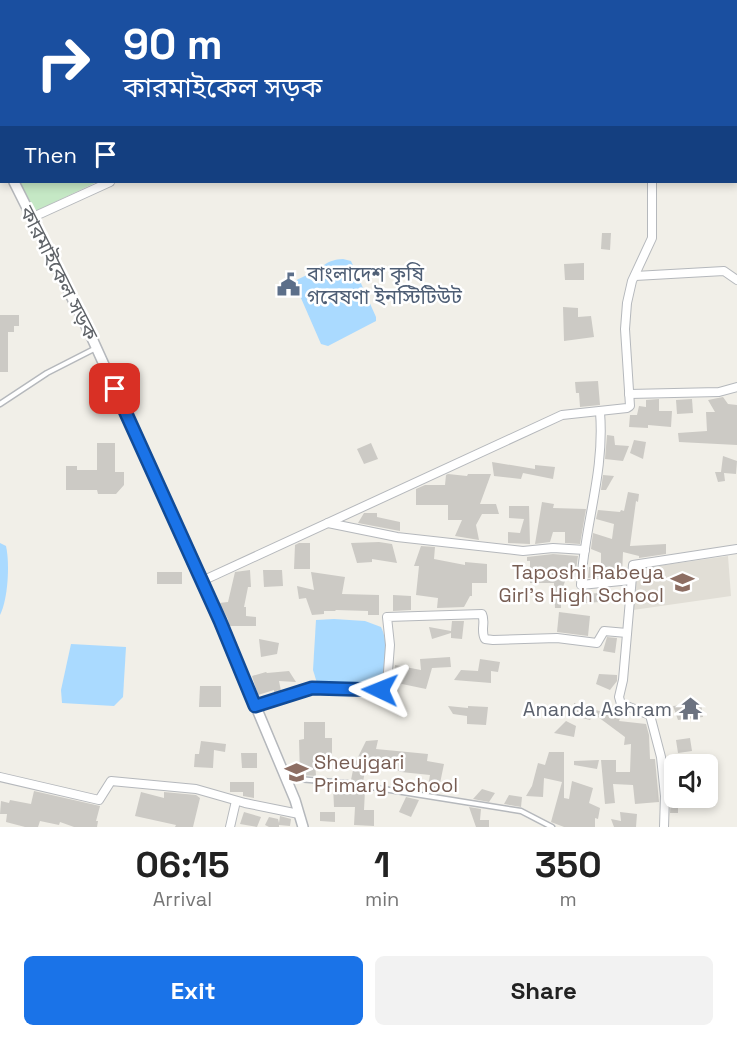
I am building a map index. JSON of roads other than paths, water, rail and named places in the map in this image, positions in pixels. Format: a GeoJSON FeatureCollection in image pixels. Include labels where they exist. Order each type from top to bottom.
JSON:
{"type":"FeatureCollection","features":[{"type":"Feature","properties":{"kind":"street","name":"কারমাইকেল সড়ক"},"geometry":{"type":"LineString","coordinates":[[14,183],[96,347],[202,581],[285,778],[303,827]]}},
{"type":"Feature","properties":{"kind":"street"},"geometry":{"type":"LineString","coordinates":[[31,218],[108,183]]}},
{"type":"Feature","properties":{"kind":"street"},"geometry":{"type":"LineString","coordinates":[[202,581],[562,415],[600,412],[630,406],[625,329],[627,303],[634,276],[652,238],[652,183]]}},
{"type":"Feature","properties":{"kind":"street"},"geometry":{"type":"LineString","coordinates":[[634,276],[724,271],[737,280]]}},
{"type":"Feature","properties":{"kind":"street"},"geometry":{"type":"LineString","coordinates":[[629,394],[719,392],[737,387]]}},
{"type":"Feature","properties":{"kind":"street"},"geometry":{"type":"LineString","coordinates":[[600,412],[602,430],[597,487],[581,585],[631,580]]}},
{"type":"Feature","properties":{"kind":"street"},"geometry":{"type":"LineString","coordinates":[[328,523],[398,537],[524,551],[554,548],[585,550]]}},
{"type":"Feature","properties":{"kind":"street"},"geometry":{"type":"LineString","coordinates":[[664,827],[661,757],[650,715],[621,704],[619,697],[623,681],[633,565],[737,549]]}},
{"type":"Feature","properties":{"kind":"street"},"geometry":{"type":"LineString","coordinates":[[255,706],[312,688],[384,689],[387,685],[390,645],[387,617],[482,614],[484,618],[483,635],[485,639],[493,640],[557,638],[597,643],[604,631],[627,633]]}},
{"type":"Feature","properties":{"kind":"street"},"geometry":{"type":"LineString","coordinates":[[0,777],[99,800],[111,781],[196,789],[236,801],[299,814]]}},
{"type":"Feature","properties":{"kind":"street"},"geometry":{"type":"LineString","coordinates":[[230,827],[236,801]]}},
{"type":"Feature","properties":{"kind":"lane"},"geometry":{"type":"LineString","coordinates":[[0,404],[47,373],[96,347]]}},
{"type":"Feature","properties":{"kind":"lane"},"geometry":{"type":"LineString","coordinates":[[285,778],[346,783],[521,811],[552,827]]}},
{"type":"Feature","properties":{"kind":"water"},"geometry":{"type":"Polygon","coordinates":[[[343,259],[351,261],[376,321],[328,346],[321,344],[294,282],[329,262],[343,259]]]}},
{"type":"Feature","properties":{"kind":"water"},"geometry":{"type":"Polygon","coordinates":[[[0,543],[6,546],[8,572],[5,600],[0,615],[0,543]]]}},
{"type":"Feature","properties":{"kind":"water"},"geometry":{"type":"Polygon","coordinates":[[[316,620],[365,621],[381,627],[387,656],[384,680],[381,685],[317,683],[313,670],[316,620]]]}},
{"type":"Feature","properties":{"kind":"water"},"geometry":{"type":"Polygon","coordinates":[[[71,644],[126,647],[123,697],[114,706],[62,703],[61,690],[71,644]]]}},
{"type":"Feature","properties":{"kind":"place","name":"বাংলাদেশ কৃষি গবেষণা ইনস্টিটিউট"},"geometry":{"type":"Point","coordinates":[289,285]}},
{"type":"Feature","properties":{"kind":"place","name":"Taposhi Rabeya Girl's High School"},"geometry":{"type":"Point","coordinates":[682,583]}},
{"type":"Feature","properties":{"kind":"place","name":"Ananda Ashram"},"geometry":{"type":"Point","coordinates":[690,709]}},
{"type":"Feature","properties":{"kind":"place","name":"Sheujgari Primary School"},"geometry":{"type":"Point","coordinates":[296,773]}}]}
